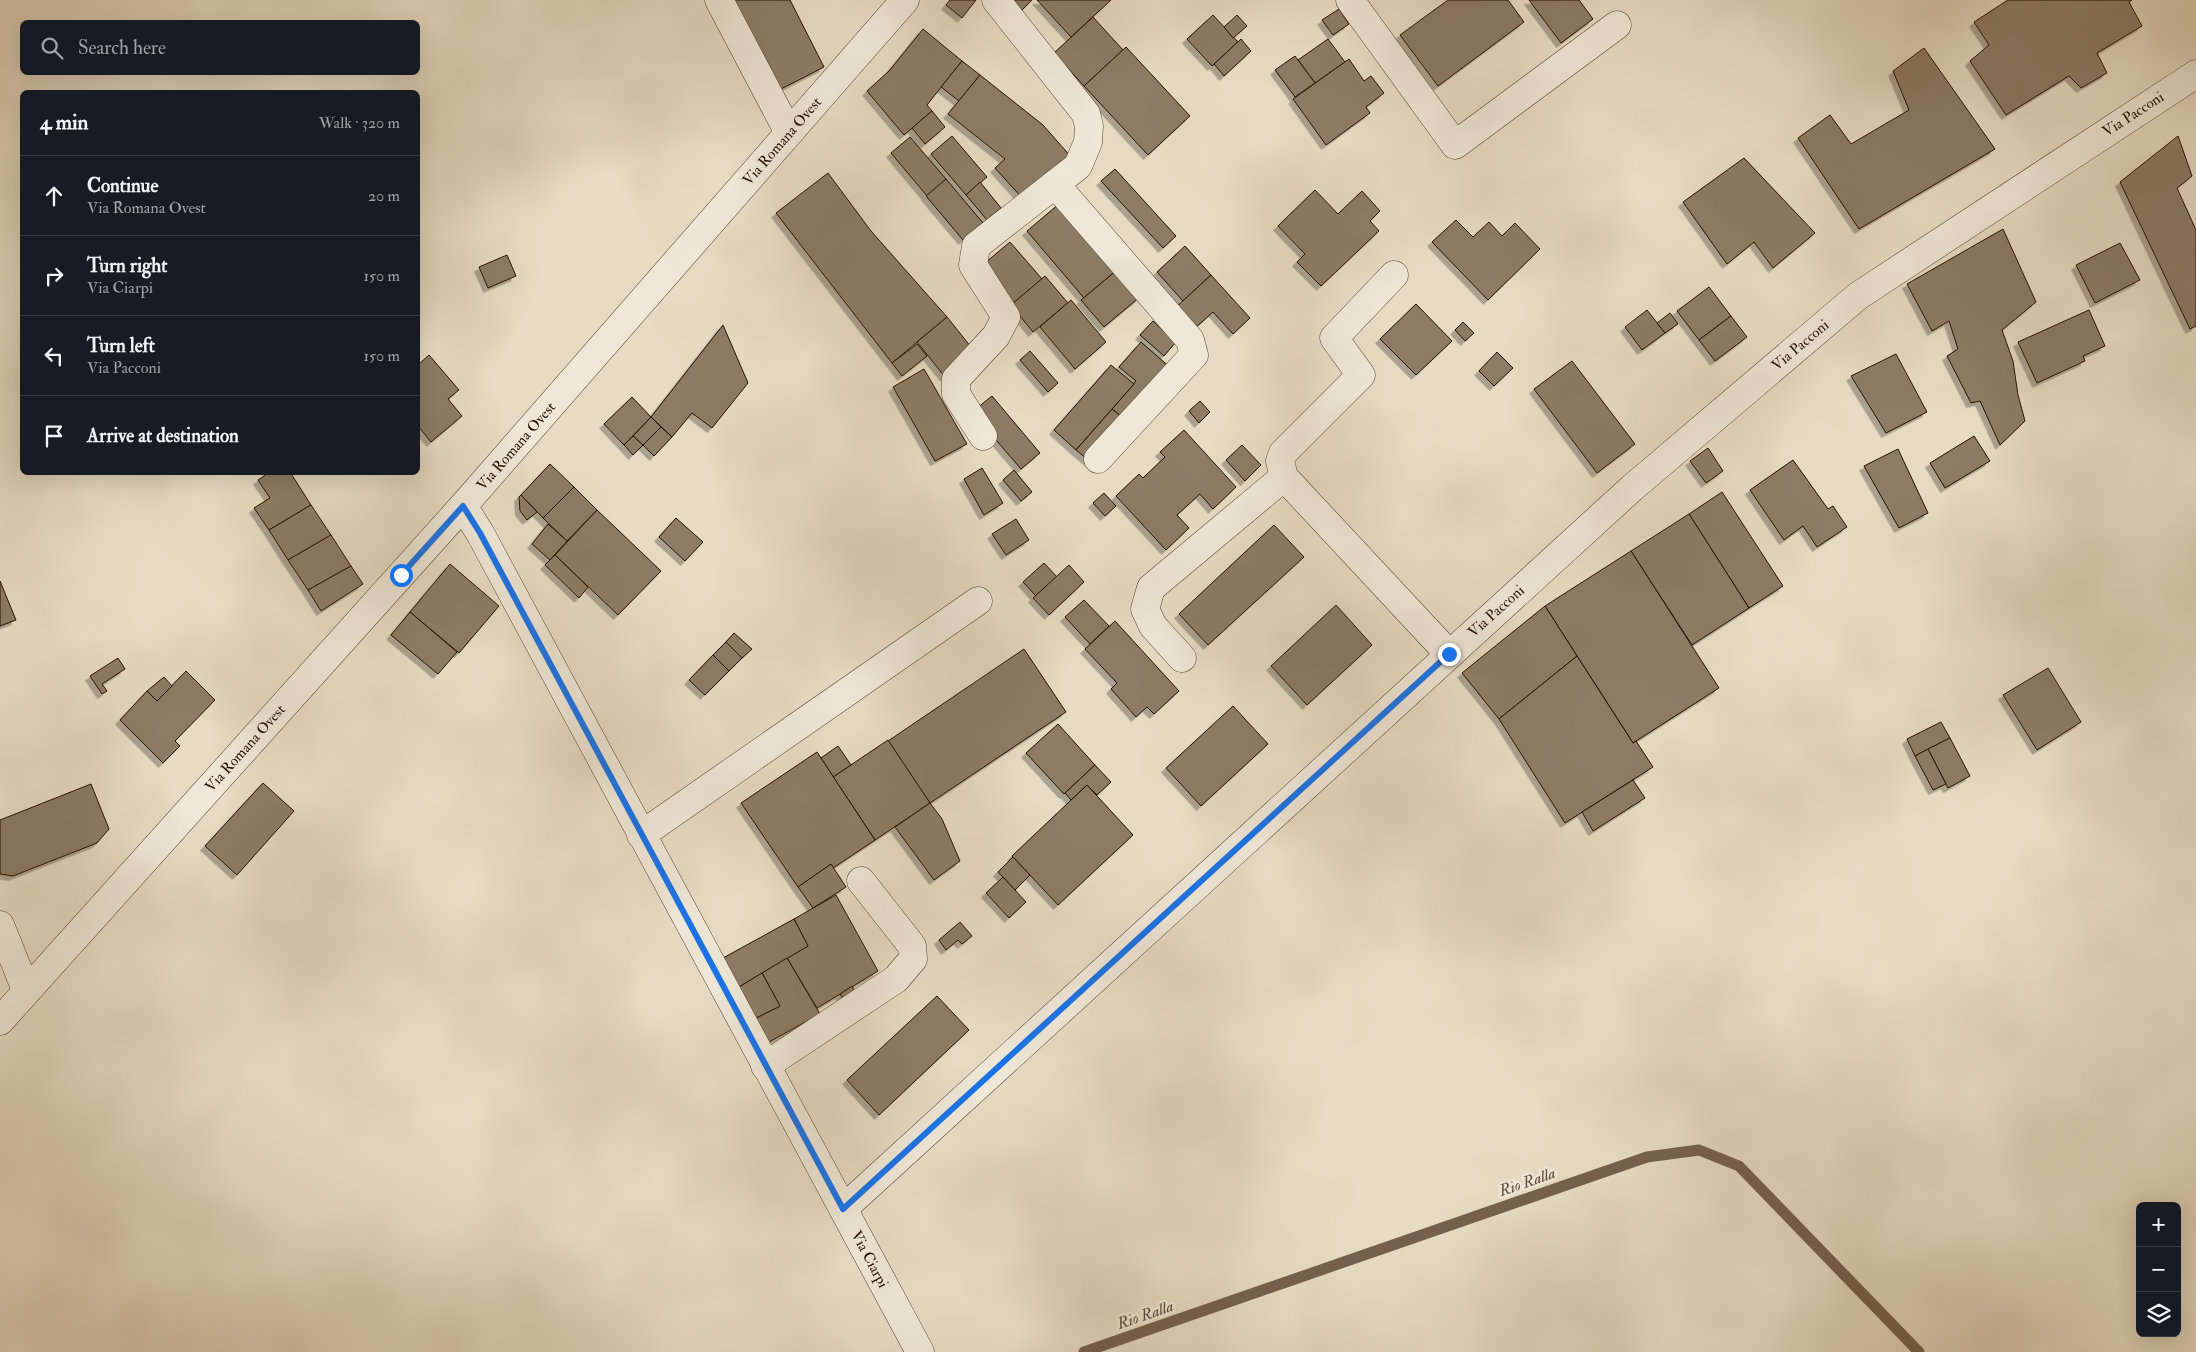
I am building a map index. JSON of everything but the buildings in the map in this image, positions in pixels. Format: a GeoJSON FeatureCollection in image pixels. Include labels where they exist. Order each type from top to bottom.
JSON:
{"type":"FeatureCollection","features":[{"type":"Feature","properties":{"kind":"street"},"geometry":{"type":"LineString","coordinates":[[719,0],[789,133]]}},
{"type":"Feature","properties":{"kind":"street","name":"Via Romana Ovest"},"geometry":{"type":"LineString","coordinates":[[0,1021],[463,506],[905,0]]}},
{"type":"Feature","properties":{"kind":"street"},"geometry":{"type":"LineString","coordinates":[[983,436],[956,394],[956,379],[996,336],[1006,317],[973,265],[976,246],[1078,166],[1088,142],[1090,126],[1086,114],[996,0]]}},
{"type":"Feature","properties":{"kind":"street"},"geometry":{"type":"LineString","coordinates":[[1350,0],[1455,145],[1617,25]]}},
{"type":"Feature","properties":{"kind":"street","name":"Via Pacconi"},"geometry":{"type":"LineString","coordinates":[[843,1209],[1632,488],[1858,296],[2196,74]]}},
{"type":"Feature","properties":{"kind":"street"},"geometry":{"type":"LineString","coordinates":[[1055,184],[1190,340],[1194,354],[1098,459]]}},
{"type":"Feature","properties":{"kind":"street"},"geometry":{"type":"LineString","coordinates":[[1394,275],[1334,338],[1361,375],[1283,454],[1280,460],[1284,477],[1449,654]]}},
{"type":"Feature","properties":{"kind":"street"},"geometry":{"type":"LineString","coordinates":[[1182,658],[1153,626],[1144,608],[1151,588],[1284,477]]}},
{"type":"Feature","properties":{"kind":"street","name":"Via Ciarpi"},"geometry":{"type":"LineString","coordinates":[[463,506],[480,533],[920,1352]]}},
{"type":"Feature","properties":{"kind":"street"},"geometry":{"type":"LineString","coordinates":[[641,835],[978,601]]}},
{"type":"Feature","properties":{"kind":"street"},"geometry":{"type":"LineString","coordinates":[[765,1066],[896,979],[913,959],[912,946],[861,881]]}},
{"type":"Feature","properties":{"kind":"street"},"geometry":{"type":"LineString","coordinates":[[0,925],[26,990]]}},
{"type":"Feature","properties":{"kind":"waterway","name":"Rio Ralla"},"geometry":{"type":"LineString","coordinates":[[1084,1352],[1647,1157],[1699,1150],[1739,1166],[1919,1352]]}},
{"type":"Feature","properties":{"kind":"route"},"geometry":{"type":"LineString","coordinates":[[401,575],[463,506],[480,533],[843,1209],[1449,654]]}}]}
